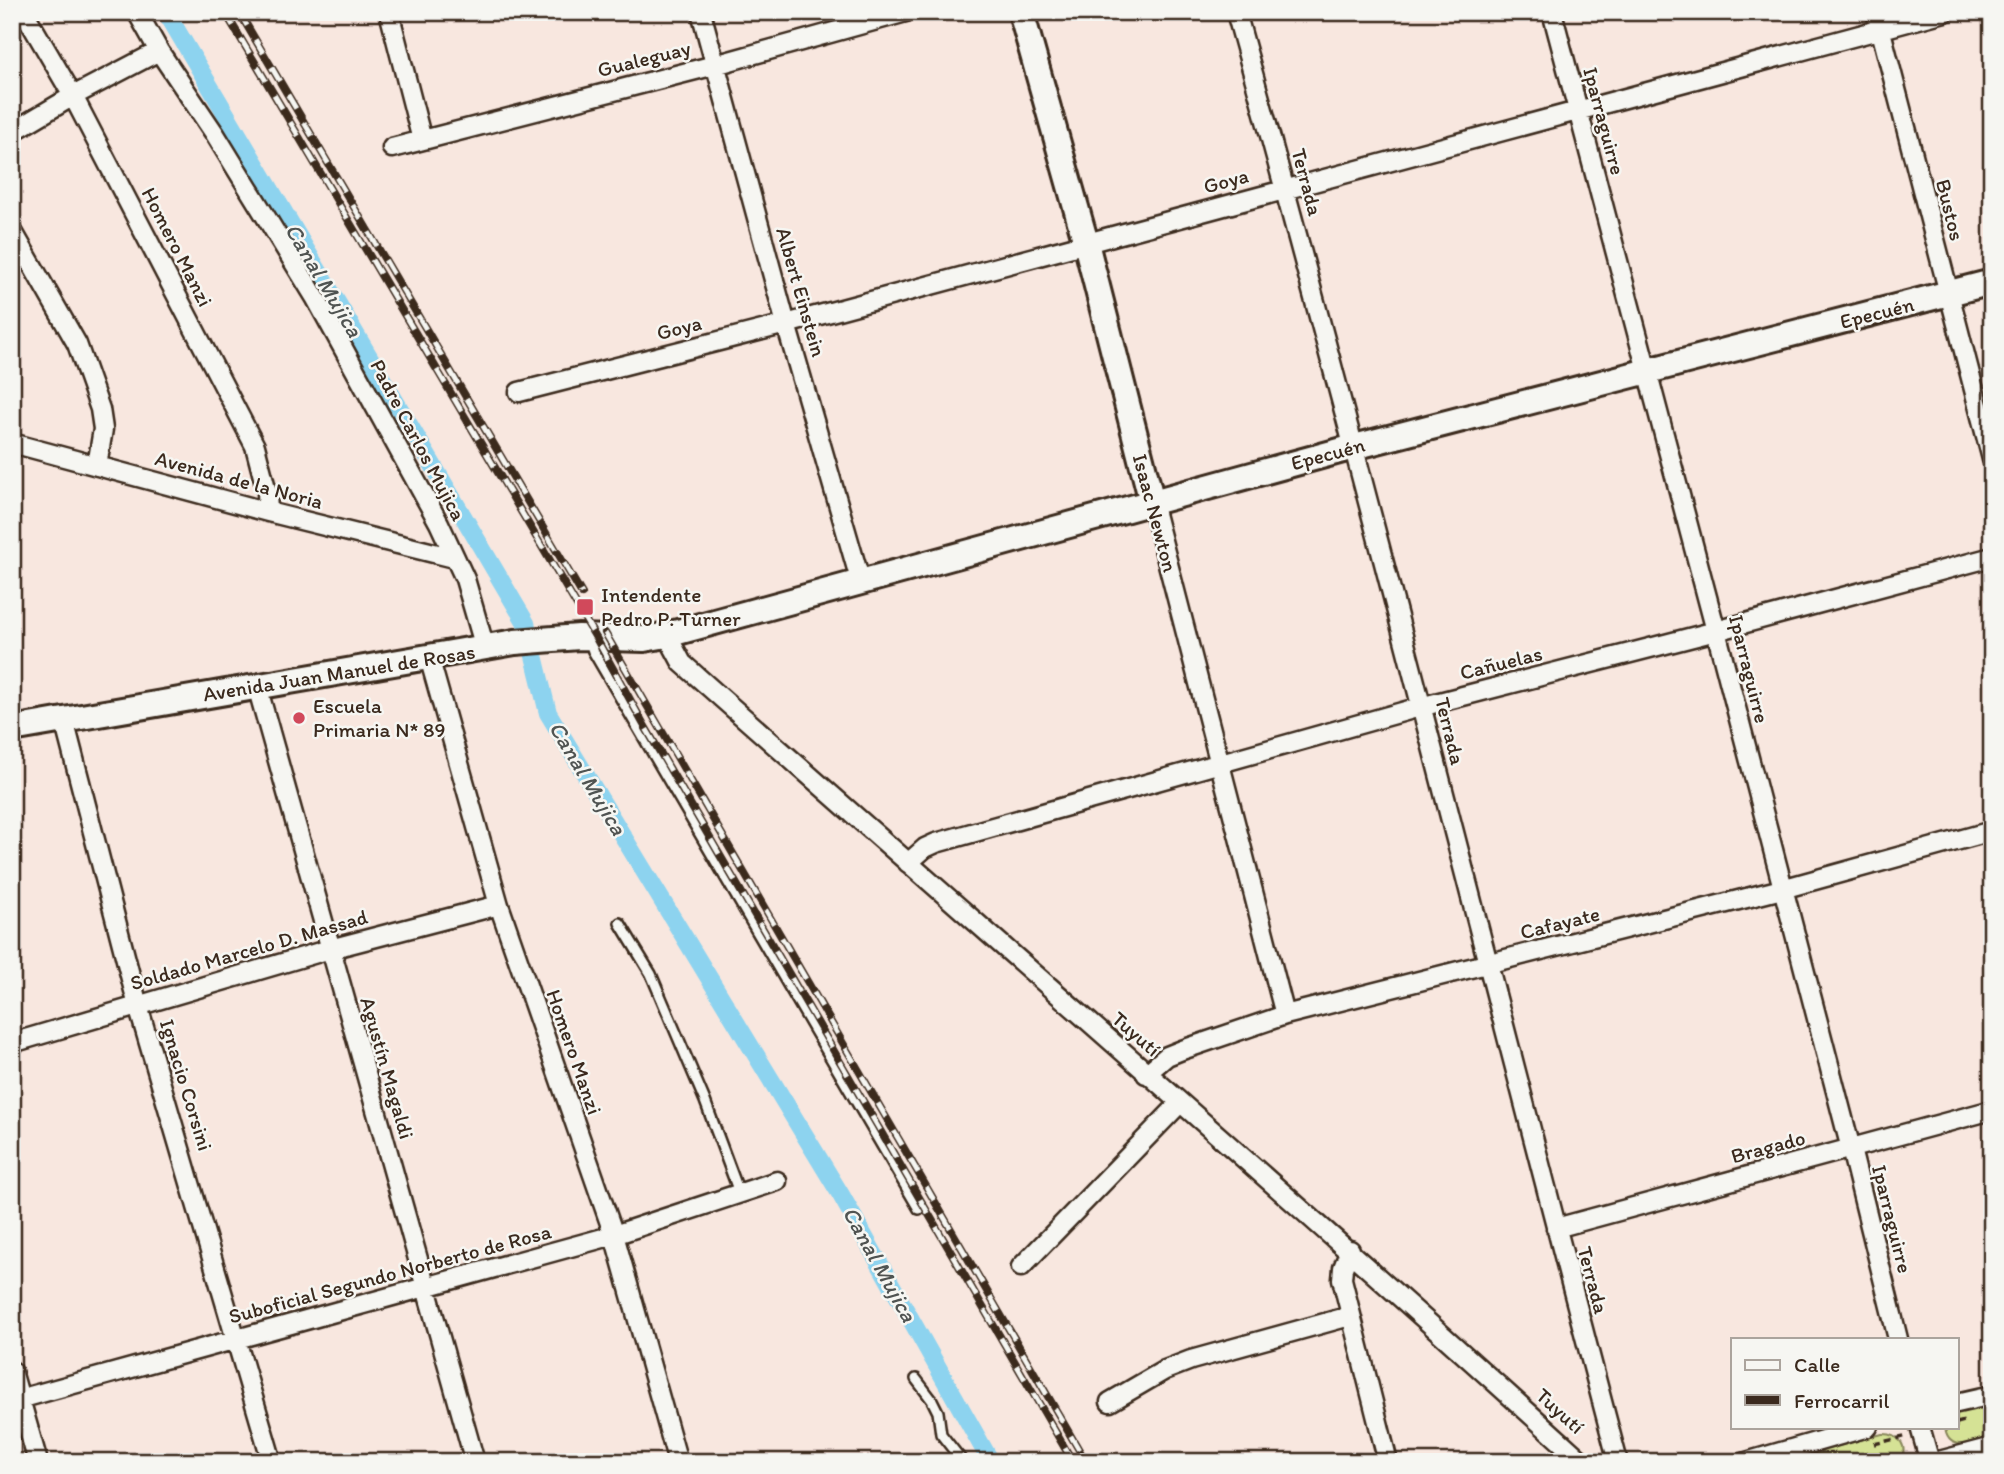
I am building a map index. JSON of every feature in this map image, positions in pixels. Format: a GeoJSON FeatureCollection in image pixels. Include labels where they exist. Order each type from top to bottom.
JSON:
{"type":"FeatureCollection","features":[{"type":"Feature","properties":{"kind":"street","name":"Homero Manzi"},"geometry":{"type":"LineString","coordinates":[[24,12],[73,96],[254,446],[267,492],[268,512]]}},
{"type":"Feature","properties":{"kind":"street","name":"Padre Carlos Mujica"},"geometry":{"type":"LineString","coordinates":[[137,12],[315,297],[439,523],[472,598],[485,648]]}},
{"type":"Feature","properties":{"kind":"street"},"geometry":{"type":"LineString","coordinates":[[389,12],[422,140]]}},
{"type":"Feature","properties":{"kind":"street","name":"Albert Einstein"},"geometry":{"type":"LineString","coordinates":[[702,12],[786,324],[862,583]]}},
{"type":"Feature","properties":{"kind":"street","name":"Gualeguay"},"geometry":{"type":"LineString","coordinates":[[392,148],[715,65],[906,12]]}},
{"type":"Feature","properties":{"kind":"street","name":"Isaac Newton"},"geometry":{"type":"LineString","coordinates":[[1021,12],[1086,243],[1286,1015]]}},
{"type":"Feature","properties":{"kind":"street","name":"Terrada"},"geometry":{"type":"LineString","coordinates":[[1236,12],[1354,447],[1618,1462]]}},
{"type":"Feature","properties":{"kind":"street","name":"Iparraguirre"},"geometry":{"type":"LineString","coordinates":[[1552,12],[1716,631],[1898,1338]]}},
{"type":"Feature","properties":{"kind":"street","name":"Goya"},"geometry":{"type":"LineString","coordinates":[[519,392],[786,324],[1578,110],[1878,21],[1945,12]]}},
{"type":"Feature","properties":{"kind":"street","name":"Bustos"},"geometry":{"type":"LineString","coordinates":[[1878,21],[1992,459]]}},
{"type":"Feature","properties":{"kind":"street"},"geometry":{"type":"LineString","coordinates":[[12,132],[159,51]]}},
{"type":"Feature","properties":{"kind":"street"},"geometry":{"type":"LineString","coordinates":[[12,230],[32,261],[81,354],[100,409],[103,429],[97,466]]}},
{"type":"Feature","properties":{"kind":"street","name":"Epecuén"},"geometry":{"type":"LineString","coordinates":[[667,635],[1354,447],[1992,282]]}},
{"type":"Feature","properties":{"kind":"street","name":"Avenida de la Noria"},"geometry":{"type":"LineString","coordinates":[[12,443],[268,512],[454,558]]}},
{"type":"Feature","properties":{"kind":"street","name":"Cañuelas"},"geometry":{"type":"LineString","coordinates":[[908,863],[925,848],[936,843],[1221,762],[1992,557]]}},
{"type":"Feature","properties":{"kind":"street","name":"Avenida Juan Manuel de Rosas"},"geometry":{"type":"LineString","coordinates":[[12,729],[515,642],[588,637],[644,639],[667,635]]}},
{"type":"Feature","properties":{"kind":"street","name":"Tuyutí"},"geometry":{"type":"LineString","coordinates":[[667,635],[682,663],[1146,1074],[1350,1250],[1583,1462]]}},
{"type":"Feature","properties":{"kind":"street","name":"Homero Manzi"},"geometry":{"type":"LineString","coordinates":[[429,657],[499,905],[614,1235],[678,1462]]}},
{"type":"Feature","properties":{"kind":"street","name":"Agustín Magaldi"},"geometry":{"type":"LineString","coordinates":[[257,685],[475,1462]]}},
{"type":"Feature","properties":{"kind":"street","name":"Ignacio Corsini"},"geometry":{"type":"LineString","coordinates":[[64,720],[138,1006],[272,1462]]}},
{"type":"Feature","properties":{"kind":"street","name":"Cafayate"},"geometry":{"type":"LineString","coordinates":[[1146,1074],[1167,1056],[1286,1015],[1782,889],[1992,831]]}},
{"type":"Feature","properties":{"kind":"street","name":"Soldado Marcelo D. Massad"},"geometry":{"type":"LineString","coordinates":[[12,1043],[330,949],[499,905]]}},
{"type":"Feature","properties":{"kind":"street"},"geometry":{"type":"LineString","coordinates":[[1021,1268],[1180,1103]]}},
{"type":"Feature","properties":{"kind":"street","name":"Bragado"},"geometry":{"type":"LineString","coordinates":[[1556,1228],[1992,1110]]}},
{"type":"Feature","properties":{"kind":"street","name":"Suboficial Segundo Norberto de Rosa"},"geometry":{"type":"LineString","coordinates":[[16,1400],[614,1235],[777,1181]]}},
{"type":"Feature","properties":{"kind":"street"},"geometry":{"type":"LineString","coordinates":[[1350,1250],[1342,1279],[1388,1462]]}},
{"type":"Feature","properties":{"kind":"street"},"geometry":{"type":"LineString","coordinates":[[1110,1402],[1165,1370],[1191,1360],[1350,1316]]}},
{"type":"Feature","properties":{"kind":"street"},"geometry":{"type":"LineString","coordinates":[[12,1371],[16,1400],[38,1462]]}},
{"type":"Feature","properties":{"kind":"street"},"geometry":{"type":"LineString","coordinates":[[1958,1403],[1992,1395]]}},
{"type":"Feature","properties":{"kind":"street"},"geometry":{"type":"LineString","coordinates":[[1746,1462],[1865,1428]]}},
{"type":"Feature","properties":{"kind":"street"},"geometry":{"type":"LineString","coordinates":[[1920,1428],[1933,1462],[1992,1447]]}},
{"type":"Feature","properties":{"kind":"lane"},"geometry":{"type":"LineString","coordinates":[[588,637],[593,651],[919,1209]]}},
{"type":"Feature","properties":{"kind":"lane"},"geometry":{"type":"LineString","coordinates":[[620,923],[651,974],[705,1101],[740,1195]]}},
{"type":"Feature","properties":{"kind":"lane"},"geometry":{"type":"LineString","coordinates":[[916,1379],[932,1400],[941,1434],[963,1462]]}},
{"type":"Feature","properties":{"kind":"green space"},"geometry":{"type":"Polygon","coordinates":[[[1992,1404],[1992,1438],[1963,1444],[1951,1441],[1945,1428],[1958,1428],[1958,1413],[1992,1404]]]}},
{"type":"Feature","properties":{"kind":"green space"},"geometry":{"type":"Polygon","coordinates":[[[1882,1434],[1898,1438],[1901,1442],[1903,1451],[1899,1462],[1780,1462],[1882,1434]]]}},
{"type":"Feature","properties":{"kind":"waterway","name":"Canal Mujica"},"geometry":{"type":"LineString","coordinates":[[166,12],[526,623],[548,713],[841,1195],[991,1462]]}},
{"type":"Feature","properties":{"kind":"railway"},"geometry":{"type":"LineString","coordinates":[[225,12],[596,638],[1073,1462]]}},
{"type":"Feature","properties":{"kind":"railway"},"geometry":{"type":"LineString","coordinates":[[239,12],[582,594]]}},
{"type":"Feature","properties":{"kind":"railway"},"geometry":{"type":"LineString","coordinates":[[605,633],[1086,1462]]}},
{"type":"Feature","properties":{"kind":"place","name":"Intendente Pedro P. Turner"},"geometry":{"type":"Point","coordinates":[585,607]}},
{"type":"Feature","properties":{"kind":"place","name":"Escuela Primaria N* 89"},"geometry":{"type":"Point","coordinates":[299,718]}}]}
